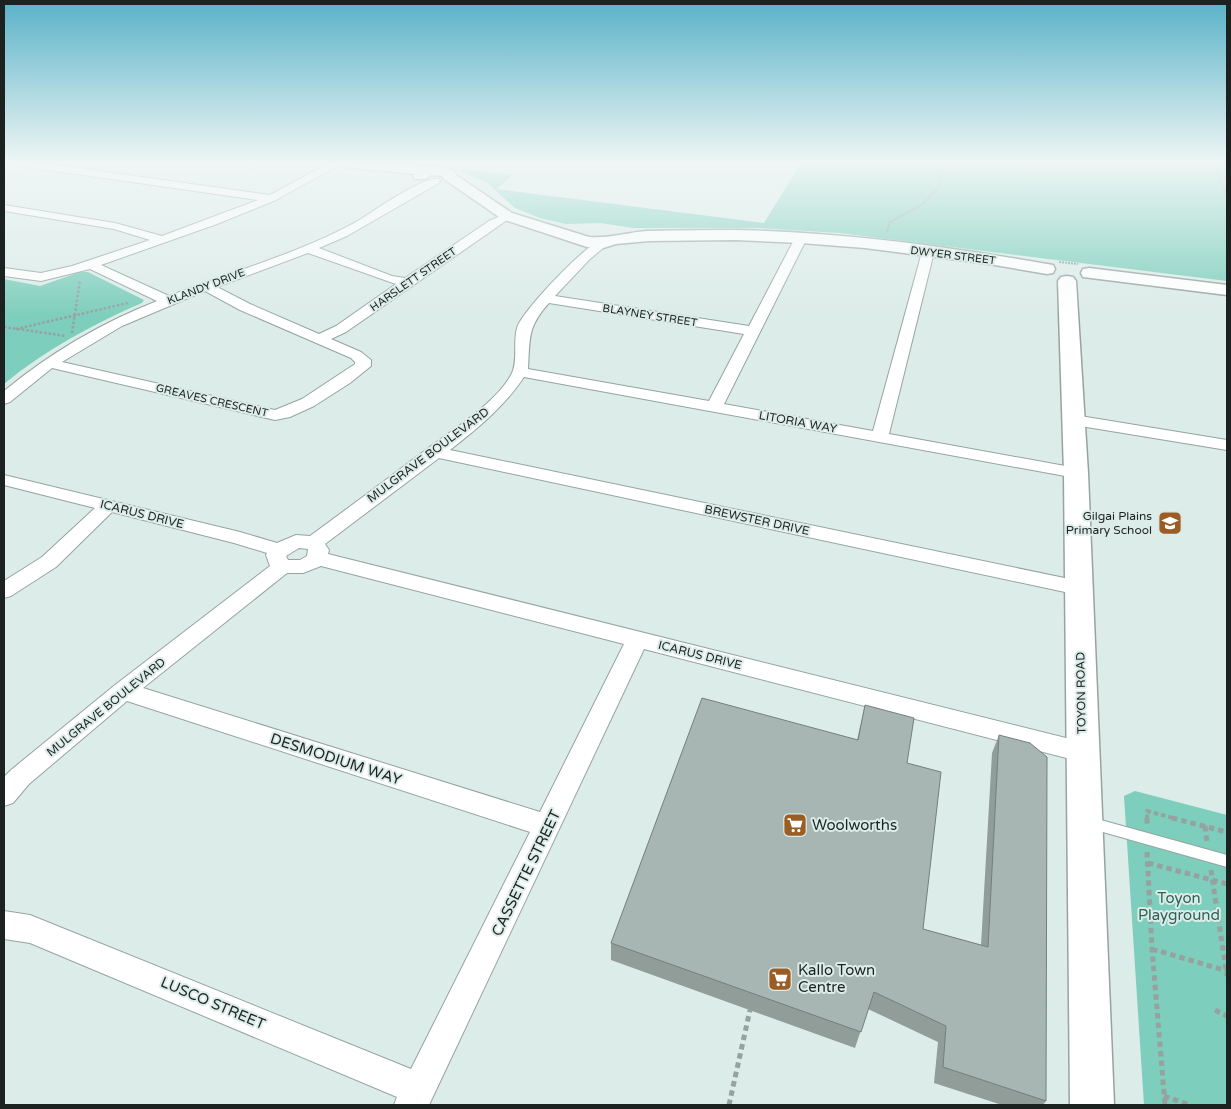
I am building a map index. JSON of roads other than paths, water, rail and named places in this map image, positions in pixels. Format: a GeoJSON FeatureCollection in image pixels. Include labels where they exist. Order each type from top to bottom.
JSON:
{"type":"FeatureCollection","features":[{"type":"Feature","properties":{"kind":"street"},"geometry":{"type":"LineString","coordinates":[[46,215],[122,227],[161,240]]}},
{"type":"Feature","properties":{"kind":"street"},"geometry":{"type":"LineString","coordinates":[[4,272],[41,277],[76,269],[231,215]]}},
{"type":"Feature","properties":{"kind":"street","name":"KLANDY DRIVE"},"geometry":{"type":"LineString","coordinates":[[4,399],[26,379],[92,335],[162,298],[204,286],[340,235],[372,215]]}},
{"type":"Feature","properties":{"kind":"street","name":"DWYER STREET"},"geometry":{"type":"LineString","coordinates":[[507,216],[538,226],[597,235],[735,235],[801,238],[989,259],[1068,274],[1227,290]]}},
{"type":"Feature","properties":{"kind":"street","name":"HARSLETT STREET"},"geometry":{"type":"LineString","coordinates":[[318,340],[341,329],[493,223],[507,216]]}},
{"type":"Feature","properties":{"kind":"street"},"geometry":{"type":"LineString","coordinates":[[586,257],[587,251],[597,235]]}},
{"type":"Feature","properties":{"kind":"street","name":"MULGRAVE BOULEVARD"},"geometry":{"type":"LineString","coordinates":[[4,796],[20,777],[281,558],[301,567],[316,550],[436,450],[490,409],[504,395],[520,372],[524,327],[532,313],[548,299],[586,257],[597,235]]}},
{"type":"Feature","properties":{"kind":"street"},"geometry":{"type":"LineString","coordinates":[[714,407],[801,238]]}},
{"type":"Feature","properties":{"kind":"street"},"geometry":{"type":"LineString","coordinates":[[307,248],[389,279],[408,283]]}},
{"type":"Feature","properties":{"kind":"street"},"geometry":{"type":"LineString","coordinates":[[880,437],[928,252]]}},
{"type":"Feature","properties":{"kind":"street"},"geometry":{"type":"LineString","coordinates":[[90,264],[162,298]]}},
{"type":"Feature","properties":{"kind":"street","name":"TOYON ROAD"},"geometry":{"type":"LineString","coordinates":[[1068,274],[1076,473],[1092,1105]]}},
{"type":"Feature","properties":{"kind":"street","name":"GREAVES CRESCENT"},"geometry":{"type":"LineString","coordinates":[[49,363],[265,413],[283,414],[301,406],[363,366],[363,360],[356,355],[318,340],[204,286]]}},
{"type":"Feature","properties":{"kind":"street","name":"BLAYNEY STREET"},"geometry":{"type":"LineString","coordinates":[[548,299],[753,331]]}},
{"type":"Feature","properties":{"kind":"street","name":"LITORIA WAY"},"geometry":{"type":"LineString","coordinates":[[520,372],[1076,473]]}},
{"type":"Feature","properties":{"kind":"street"},"geometry":{"type":"LineString","coordinates":[[1074,420],[1227,445]]}},
{"type":"Feature","properties":{"kind":"street","name":"BREWSTER DRIVE"},"geometry":{"type":"LineString","coordinates":[[436,450],[450,455],[1079,588]]}},
{"type":"Feature","properties":{"kind":"street","name":"ICARUS DRIVE"},"geometry":{"type":"LineString","coordinates":[[4,480],[240,538],[281,558]]}},
{"type":"Feature","properties":{"kind":"street"},"geometry":{"type":"LineString","coordinates":[[4,591],[49,562],[108,506]]}},
{"type":"Feature","properties":{"kind":"street","name":"ICARUS DRIVE"},"geometry":{"type":"LineString","coordinates":[[316,550],[638,639],[1082,752]]}},
{"type":"Feature","properties":{"kind":"street","name":"CASSETTE STREET"},"geometry":{"type":"LineString","coordinates":[[415,1097],[638,639]]}},
{"type":"Feature","properties":{"kind":"street","name":"DESMODIUM WAY"},"geometry":{"type":"LineString","coordinates":[[123,691],[548,826]]}},
{"type":"Feature","properties":{"kind":"street","name":"LUSCO STREET"},"geometry":{"type":"LineString","coordinates":[[4,924],[30,929],[98,956],[415,1097]]}},
{"type":"Feature","properties":{"kind":"lane"},"geometry":{"type":"LineString","coordinates":[[1084,822],[1227,861]]}},
{"type":"Feature","properties":{"kind":"place","name":"Gilgai Plains Primary School"},"geometry":{"type":"Point","coordinates":[1170,523]}},
{"type":"Feature","properties":{"kind":"place","name":"Woolworths"},"geometry":{"type":"Point","coordinates":[795,825]}},
{"type":"Feature","properties":{"kind":"place","name":"Kallo Town Centre"},"geometry":{"type":"Point","coordinates":[780,979]}},
{"type":"Feature","properties":{"kind":"park label","name":"Toyon Playground"},"geometry":{"type":"Point","coordinates":[1179,906]}}]}
